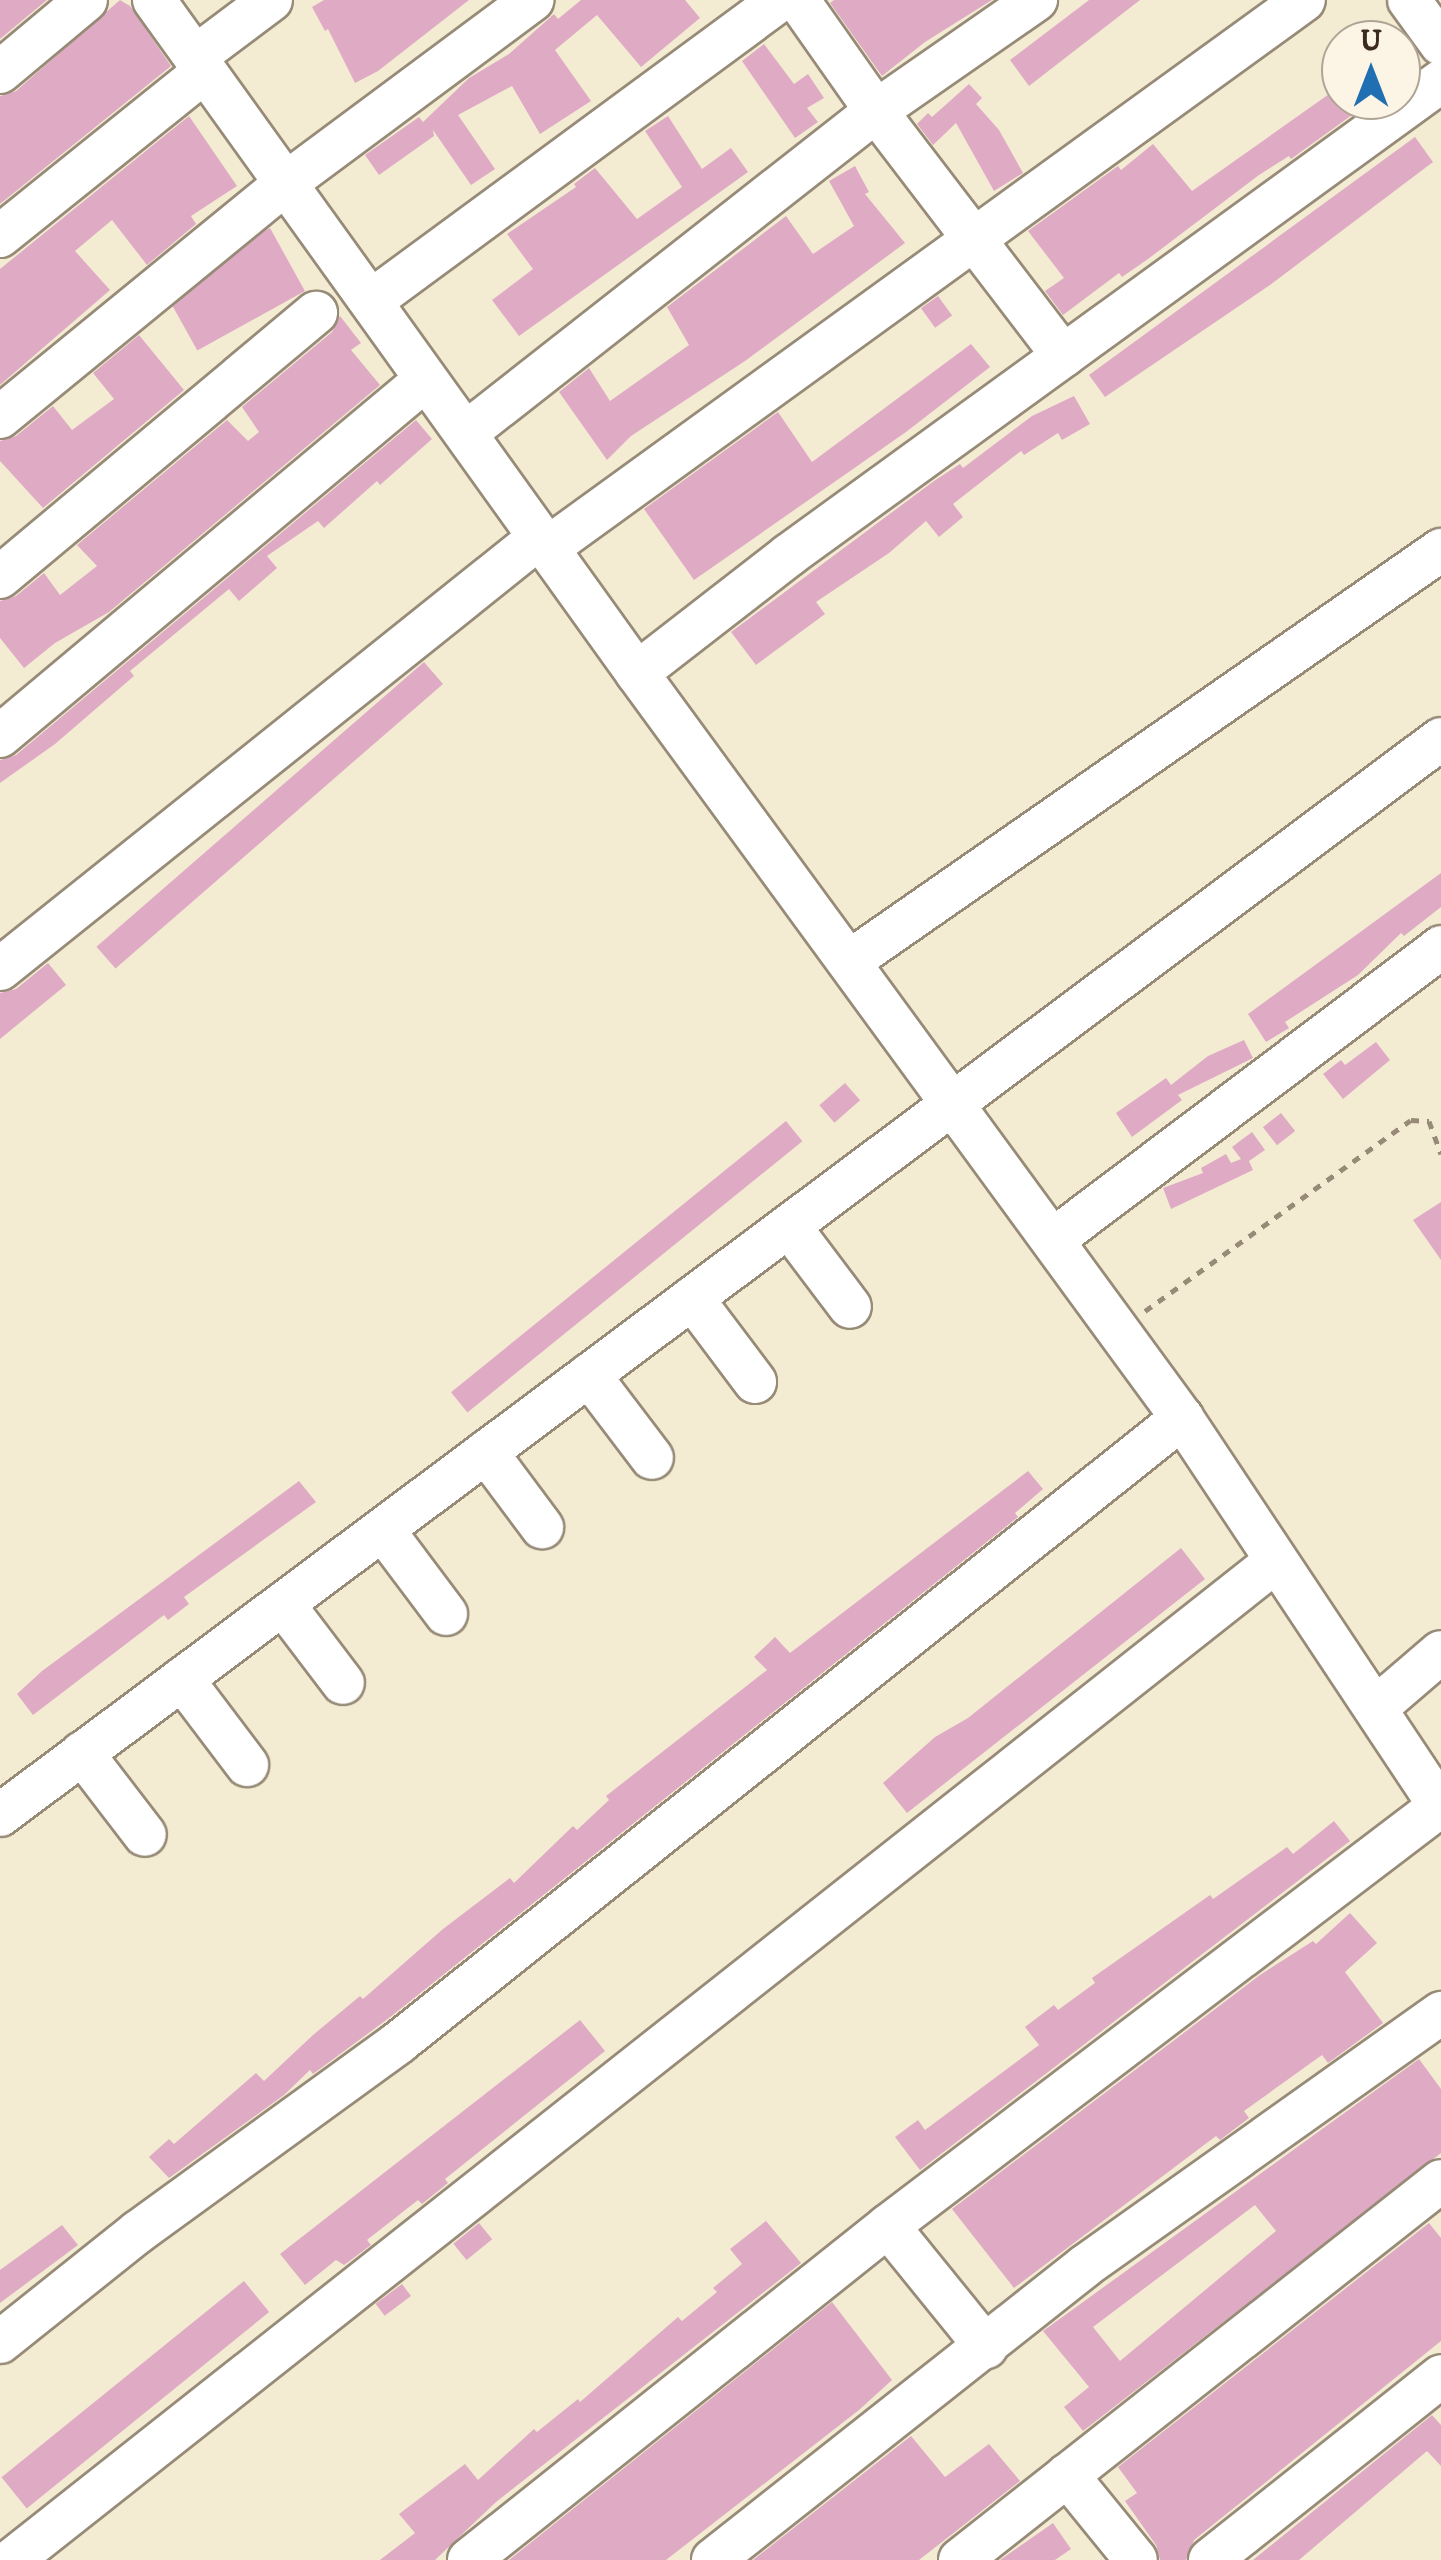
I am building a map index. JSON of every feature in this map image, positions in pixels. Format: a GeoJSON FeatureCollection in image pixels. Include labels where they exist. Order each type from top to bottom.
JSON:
{"type":"FeatureCollection","features":[{"type":"Feature","properties":{"kind":"street"},"geometry":{"type":"LineString","coordinates":[[0,72],[86,0]]}},
{"type":"Feature","properties":{"kind":"street"},"geometry":{"type":"LineString","coordinates":[[154,0],[637,673],[1182,1418],[1378,1707],[1440,1807],[888,2226],[469,2560]]}},
{"type":"Feature","properties":{"kind":"street"},"geometry":{"type":"LineString","coordinates":[[0,236],[271,0]]}},
{"type":"Feature","properties":{"kind":"street"},"geometry":{"type":"LineString","coordinates":[[0,417],[286,183],[532,0]]}},
{"type":"Feature","properties":{"kind":"street"},"geometry":{"type":"LineString","coordinates":[[371,301],[780,0]]}},
{"type":"Feature","properties":{"kind":"street"},"geometry":{"type":"LineString","coordinates":[[798,0],[876,111],[1063,356]]}},
{"type":"Feature","properties":{"kind":"street"},"geometry":{"type":"LineString","coordinates":[[467,432],[876,111],[1036,0]]}},
{"type":"Feature","properties":{"kind":"street"},"geometry":{"type":"LineString","coordinates":[[0,969],[544,542],[973,240],[1304,0]]}},
{"type":"Feature","properties":{"kind":"street"},"geometry":{"type":"LineString","coordinates":[[1408,0],[1441,44]]}},
{"type":"Feature","properties":{"kind":"street"},"geometry":{"type":"LineString","coordinates":[[637,673],[804,544],[1441,81]]}},
{"type":"Feature","properties":{"kind":"street"},"geometry":{"type":"LineString","coordinates":[[0,576],[316,313]]}},
{"type":"Feature","properties":{"kind":"street"},"geometry":{"type":"LineString","coordinates":[[0,736],[425,380]]}},
{"type":"Feature","properties":{"kind":"street"},"geometry":{"type":"LineString","coordinates":[[850,961],[1441,550]]}},
{"type":"Feature","properties":{"kind":"street"},"geometry":{"type":"LineString","coordinates":[[0,1815],[1441,740]]}},
{"type":"Feature","properties":{"kind":"street"},"geometry":{"type":"LineString","coordinates":[[1054,1239],[1441,946]]}},
{"type":"Feature","properties":{"kind":"street"},"geometry":{"type":"LineString","coordinates":[[789,1226],[850,1307]]}},
{"type":"Feature","properties":{"kind":"street"},"geometry":{"type":"LineString","coordinates":[[692,1298],[755,1382]]}},
{"type":"Feature","properties":{"kind":"street"},"geometry":{"type":"LineString","coordinates":[[589,1376],[652,1458]]}},
{"type":"Feature","properties":{"kind":"street"},"geometry":{"type":"LineString","coordinates":[[0,2342],[138,2232],[398,2043],[1182,1418]]}},
{"type":"Feature","properties":{"kind":"street"},"geometry":{"type":"LineString","coordinates":[[486,1452],[542,1527]]}},
{"type":"Feature","properties":{"kind":"street"},"geometry":{"type":"LineString","coordinates":[[383,1530],[446,1614]]}},
{"type":"Feature","properties":{"kind":"street"},"geometry":{"type":"LineString","coordinates":[[12,2560],[1276,1561]]}},
{"type":"Feature","properties":{"kind":"street"},"geometry":{"type":"LineString","coordinates":[[283,1604],[343,1683]]}},
{"type":"Feature","properties":{"kind":"street"},"geometry":{"type":"LineString","coordinates":[[1378,1707],[1441,1652]]}},
{"type":"Feature","properties":{"kind":"street"},"geometry":{"type":"LineString","coordinates":[[182,1679],[247,1765]]}},
{"type":"Feature","properties":{"kind":"street"},"geometry":{"type":"LineString","coordinates":[[82,1754],[144,1836]]}},
{"type":"Feature","properties":{"kind":"street"},"geometry":{"type":"LineString","coordinates":[[713,2560],[1084,2266],[1441,2013]]}},
{"type":"Feature","properties":{"kind":"street"},"geometry":{"type":"LineString","coordinates":[[960,2560],[1441,2181]]}},
{"type":"Feature","properties":{"kind":"street"},"geometry":{"type":"LineString","coordinates":[[888,2226],[986,2347]]}},
{"type":"Feature","properties":{"kind":"street"},"geometry":{"type":"LineString","coordinates":[[1210,2560],[1441,2376]]}},
{"type":"Feature","properties":{"kind":"street"},"geometry":{"type":"LineString","coordinates":[[1067,2475],[1136,2560]]}},
{"type":"Feature","properties":{"kind":"path"},"geometry":{"type":"LineString","coordinates":[[1118,1330],[1411,1120],[1429,1120],[1441,1154]]}},
{"type":"Feature","properties":{"kind":"building"},"geometry":{"type":"Polygon","coordinates":[[[0,0],[47,0],[0,39],[0,0]]]}},
{"type":"Feature","properties":{"kind":"building"},"geometry":{"type":"Polygon","coordinates":[[[120,0],[130,6],[171,66],[0,204],[0,96],[16,91],[120,0]]]}},
{"type":"Feature","properties":{"kind":"building"},"geometry":{"type":"Polygon","coordinates":[[[324,0],[469,0],[378,71],[355,83],[328,29],[325,31],[312,7],[324,0]]]}},
{"type":"Feature","properties":{"kind":"building"},"geometry":{"type":"Polygon","coordinates":[[[581,0],[685,0],[700,18],[641,67],[597,15],[555,50],[591,101],[540,134],[512,86],[458,115],[495,169],[471,185],[433,130],[434,136],[379,175],[365,155],[419,117],[423,122],[469,78],[509,54],[554,14],[558,19],[581,0]]]}},
{"type":"Feature","properties":{"kind":"building"},"geometry":{"type":"Polygon","coordinates":[[[992,0],[925,42],[882,76],[830,3],[992,0]]]}},
{"type":"Feature","properties":{"kind":"building"},"geometry":{"type":"Polygon","coordinates":[[[1089,0],[1140,0],[1029,86],[1010,60],[1089,0]]]}},
{"type":"Feature","properties":{"kind":"building"},"geometry":{"type":"Polygon","coordinates":[[[764,44],[794,84],[808,74],[824,98],[807,108],[818,122],[795,138],[742,61],[764,44]]]}},
{"type":"Feature","properties":{"kind":"building"},"geometry":{"type":"Polygon","coordinates":[[[969,84],[982,98],[976,104],[999,130],[1023,173],[994,191],[956,123],[933,145],[917,124],[928,113],[932,117],[969,84]]]}},
{"type":"Feature","properties":{"kind":"building"},"geometry":{"type":"Polygon","coordinates":[[[1321,100],[1321,120],[1345,120],[1291,159],[1289,156],[1259,175],[1148,259],[1122,277],[1119,273],[1063,315],[1045,291],[1064,278],[1028,231],[1118,166],[1121,170],[1153,144],[1192,191],[1321,100]]]}},
{"type":"Feature","properties":{"kind":"building"},"geometry":{"type":"Polygon","coordinates":[[[189,116],[237,186],[191,216],[196,224],[147,265],[112,220],[75,251],[110,290],[0,385],[0,269],[189,116]]]}},
{"type":"Feature","properties":{"kind":"building"},"geometry":{"type":"Polygon","coordinates":[[[668,116],[702,169],[731,148],[748,172],[519,336],[492,300],[533,269],[507,234],[576,187],[574,184],[595,168],[637,219],[682,187],[645,131],[668,116]]]}},
{"type":"Feature","properties":{"kind":"building"},"geometry":{"type":"Polygon","coordinates":[[[1415,137],[1433,162],[1270,285],[1105,397],[1089,375],[1415,137]]]}},
{"type":"Feature","properties":{"kind":"building"},"geometry":{"type":"Polygon","coordinates":[[[855,166],[869,192],[865,194],[905,243],[745,361],[631,436],[607,460],[559,392],[589,368],[610,401],[689,345],[667,307],[786,216],[813,254],[854,226],[829,181],[855,166]]]}},
{"type":"Feature","properties":{"kind":"building"},"geometry":{"type":"Polygon","coordinates":[[[270,228],[305,291],[197,351],[162,288],[270,228]]]}},
{"type":"Feature","properties":{"kind":"building"},"geometry":{"type":"Polygon","coordinates":[[[938,296],[952,315],[935,328],[921,308],[938,296]]]}},
{"type":"Feature","properties":{"kind":"building"},"geometry":{"type":"Polygon","coordinates":[[[340,316],[361,343],[351,350],[380,385],[109,612],[55,643],[24,668],[0,638],[0,601],[16,596],[44,573],[60,595],[97,566],[77,545],[227,420],[248,441],[259,432],[242,407],[332,332],[340,316]]]}},
{"type":"Feature","properties":{"kind":"building"},"geometry":{"type":"Polygon","coordinates":[[[139,335],[184,390],[43,508],[0,461],[0,441],[16,436],[53,406],[72,430],[114,399],[93,373],[139,335]]]}},
{"type":"Feature","properties":{"kind":"building"},"geometry":{"type":"Polygon","coordinates":[[[971,344],[990,367],[906,432],[694,580],[644,509],[778,412],[812,462],[971,344]]]}},
{"type":"Feature","properties":{"kind":"building"},"geometry":{"type":"Polygon","coordinates":[[[1074,396],[1090,424],[1062,440],[1058,433],[1024,455],[1021,451],[953,504],[963,517],[939,537],[926,521],[889,553],[816,602],[825,614],[756,665],[731,632],[934,481],[960,464],[963,468],[1032,416],[1074,396]]]}},
{"type":"Feature","properties":{"kind":"building"},"geometry":{"type":"Polygon","coordinates":[[[416,420],[432,439],[380,485],[377,481],[324,528],[318,521],[267,556],[277,568],[239,601],[229,589],[130,671],[134,676],[55,744],[0,783],[0,760],[16,755],[416,420]]]}},
{"type":"Feature","properties":{"kind":"building"},"geometry":{"type":"Polygon","coordinates":[[[424,662],[443,684],[115,969],[96,947],[424,662]]]}},
{"type":"Feature","properties":{"kind":"building"},"geometry":{"type":"Polygon","coordinates":[[[1441,873],[1441,907],[1404,936],[1401,933],[1358,975],[1285,1022],[1289,1028],[1266,1042],[1248,1014],[1441,873]]]}},
{"type":"Feature","properties":{"kind":"building"},"geometry":{"type":"Polygon","coordinates":[[[48,963],[66,985],[0,1039],[0,993],[16,989],[48,963]]]}},
{"type":"Feature","properties":{"kind":"building"},"geometry":{"type":"Polygon","coordinates":[[[1244,1040],[1253,1058],[1178,1095],[1182,1100],[1132,1137],[1116,1113],[1166,1078],[1171,1085],[1208,1056],[1244,1040]]]}},
{"type":"Feature","properties":{"kind":"building"},"geometry":{"type":"Polygon","coordinates":[[[1376,1042],[1390,1060],[1343,1099],[1323,1074],[1341,1060],[1345,1065],[1376,1042]]]}},
{"type":"Feature","properties":{"kind":"building"},"geometry":{"type":"Polygon","coordinates":[[[845,1083],[860,1100],[834,1123],[819,1105],[845,1083]]]}},
{"type":"Feature","properties":{"kind":"building"},"geometry":{"type":"Polygon","coordinates":[[[1281,1113],[1295,1131],[1277,1145],[1263,1127],[1281,1113]]]}},
{"type":"Feature","properties":{"kind":"building"},"geometry":{"type":"Polygon","coordinates":[[[786,1121],[802,1141],[467,1412],[451,1392],[786,1121]]]}},
{"type":"Feature","properties":{"kind":"building"},"geometry":{"type":"Polygon","coordinates":[[[1252,1132],[1265,1150],[1249,1161],[1253,1170],[1171,1209],[1163,1188],[1203,1173],[1201,1168],[1226,1154],[1231,1163],[1241,1159],[1232,1147],[1252,1132]]]}},
{"type":"Feature","properties":{"kind":"building"},"geometry":{"type":"Polygon","coordinates":[[[1441,1202],[1441,1260],[1413,1220],[1441,1202]]]}},
{"type":"Feature","properties":{"kind":"building"},"geometry":{"type":"Polygon","coordinates":[[[1028,1471],[1043,1489],[1015,1513],[1018,1517],[389,2018],[313,2074],[310,2070],[284,2095],[169,2178],[149,2157],[169,2139],[174,2144],[256,2073],[264,2081],[313,2035],[360,1996],[363,1999],[443,1929],[510,1878],[514,1883],[573,1826],[577,1830],[609,1800],[606,1796],[767,1670],[754,1657],[775,1637],[790,1653],[1028,1471]]]}},
{"type":"Feature","properties":{"kind":"building"},"geometry":{"type":"Polygon","coordinates":[[[299,1481],[316,1502],[184,1597],[189,1604],[168,1620],[164,1615],[33,1715],[17,1694],[42,1671],[299,1481]]]}},
{"type":"Feature","properties":{"kind":"building"},"geometry":{"type":"Polygon","coordinates":[[[1181,1548],[1205,1579],[907,1813],[883,1783],[935,1737],[968,1718],[1181,1548]]]}},
{"type":"Feature","properties":{"kind":"building"},"geometry":{"type":"Polygon","coordinates":[[[1334,1821],[1350,1841],[920,2170],[895,2137],[918,2120],[925,2130],[1039,2045],[1025,2027],[1054,2005],[1058,2010],[1095,1983],[1092,1978],[1210,1895],[1213,1899],[1287,1847],[1293,1854],[1334,1821]]]}},
{"type":"Feature","properties":{"kind":"building"},"geometry":{"type":"Polygon","coordinates":[[[1350,1913],[1377,1943],[1345,1972],[1383,2023],[1328,2063],[1322,2055],[1244,2111],[1249,2118],[1220,2140],[1216,2136],[1014,2288],[952,2209],[1260,1975],[1313,1941],[1316,1944],[1350,1913]]]}},
{"type":"Feature","properties":{"kind":"building"},"geometry":{"type":"Polygon","coordinates":[[[580,2020],[605,2051],[445,2179],[448,2183],[422,2204],[418,2200],[367,2240],[371,2245],[344,2265],[336,2260],[305,2285],[280,2254],[580,2020]]]}},
{"type":"Feature","properties":{"kind":"building"},"geometry":{"type":"Polygon","coordinates":[[[1419,2059],[1441,2089],[1441,2153],[1083,2431],[1064,2407],[1089,2387],[1043,2331],[1419,2059]],[[1255,2205],[1093,2327],[1120,2361],[1276,2231],[1255,2205]]]}},
{"type":"Feature","properties":{"kind":"building"},"geometry":{"type":"Polygon","coordinates":[[[766,2221],[801,2263],[496,2502],[435,2560],[380,2560],[415,2533],[399,2514],[465,2464],[478,2480],[534,2429],[537,2432],[578,2399],[580,2402],[678,2317],[682,2321],[717,2292],[713,2288],[742,2264],[730,2249],[766,2221]]]}},
{"type":"Feature","properties":{"kind":"building"},"geometry":{"type":"Polygon","coordinates":[[[479,2223],[492,2239],[467,2260],[453,2244],[479,2223]]]}},
{"type":"Feature","properties":{"kind":"building"},"geometry":{"type":"Polygon","coordinates":[[[1429,2223],[1441,2238],[1441,2341],[1194,2540],[1186,2560],[1160,2560],[1156,2545],[1125,2501],[1137,2493],[1118,2467],[1429,2223]]]}},
{"type":"Feature","properties":{"kind":"building"},"geometry":{"type":"Polygon","coordinates":[[[62,2225],[78,2245],[0,2303],[0,2270],[62,2225]]]}},
{"type":"Feature","properties":{"kind":"building"},"geometry":{"type":"Polygon","coordinates":[[[244,2281],[269,2312],[27,2508],[2,2477],[244,2281]]]}},
{"type":"Feature","properties":{"kind":"building"},"geometry":{"type":"Polygon","coordinates":[[[402,2284],[411,2296],[385,2316],[376,2304],[402,2284]]]}},
{"type":"Feature","properties":{"kind":"building"},"geometry":{"type":"Polygon","coordinates":[[[832,2302],[892,2380],[859,2410],[666,2560],[509,2560],[832,2302]]]}},
{"type":"Feature","properties":{"kind":"building"},"geometry":{"type":"Polygon","coordinates":[[[1432,2415],[1441,2425],[1441,2466],[1427,2451],[1299,2560],[1253,2560],[1432,2415]]]}},
{"type":"Feature","properties":{"kind":"building"},"geometry":{"type":"Polygon","coordinates":[[[911,2436],[945,2477],[989,2444],[1020,2481],[919,2560],[753,2560],[911,2436]]]}},
{"type":"Feature","properties":{"kind":"building"},"geometry":{"type":"Polygon","coordinates":[[[1053,2523],[1071,2549],[1055,2560],[1000,2560],[1053,2523]]]}}]}
